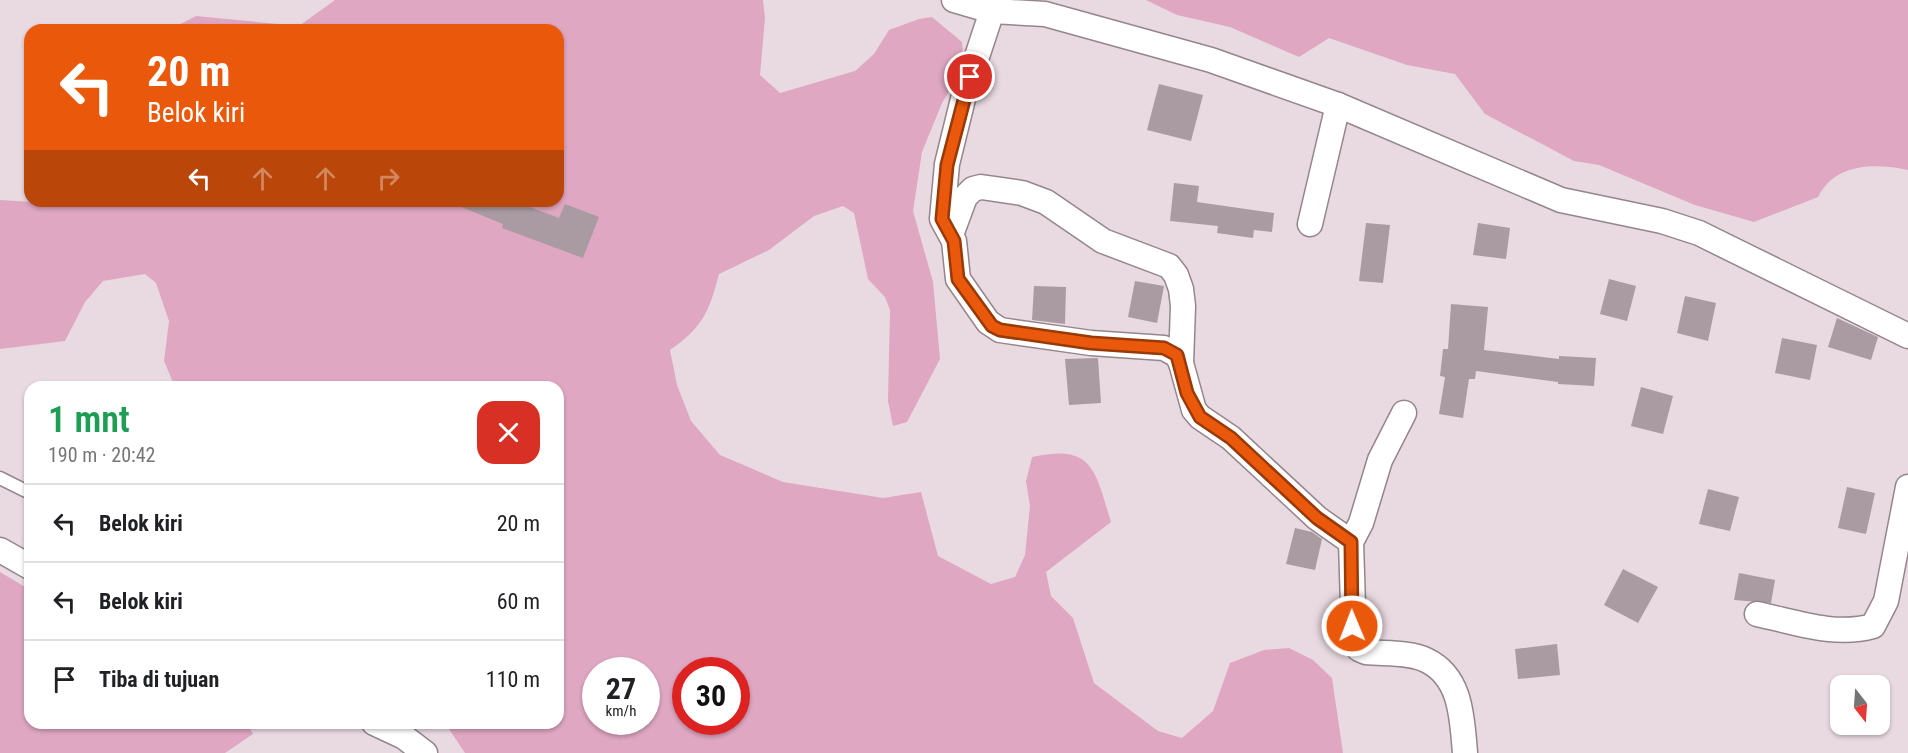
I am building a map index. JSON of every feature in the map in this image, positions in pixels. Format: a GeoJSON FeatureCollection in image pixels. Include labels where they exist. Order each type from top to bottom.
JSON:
{"type":"FeatureCollection","features":[{"type":"Feature","properties":{"kind":"street"},"geometry":{"type":"LineString","coordinates":[[954,0],[992,11],[1056,17],[1211,60],[1338,105],[1561,200],[1662,221],[1700,233],[1908,336]]}},
{"type":"Feature","properties":{"kind":"street"},"geometry":{"type":"LineString","coordinates":[[952,232],[942,219],[947,165],[963,99],[992,11]]}},
{"type":"Feature","properties":{"kind":"street"},"geometry":{"type":"LineString","coordinates":[[1310,224],[1338,105]]}},
{"type":"Feature","properties":{"kind":"street"},"geometry":{"type":"LineString","coordinates":[[1181,363],[1177,355],[1164,348],[1070,340],[1000,330],[992,326],[958,279],[952,232],[965,197],[973,189],[981,187],[1022,193],[1046,202],[1103,241],[1168,266],[1176,275],[1183,306],[1181,363],[1187,393],[1200,417],[1231,438],[1317,518],[1351,542]]}},
{"type":"Feature","properties":{"kind":"street"},"geometry":{"type":"LineString","coordinates":[[1404,413],[1380,460],[1361,523],[1351,542],[1352,626],[1359,649],[1425,660],[1439,669],[1452,685],[1460,704],[1465,753]]}},
{"type":"Feature","properties":{"kind":"street"},"geometry":{"type":"LineString","coordinates":[[1757,614],[1831,630],[1849,631],[1873,626],[1886,601],[1908,487]]}},
{"type":"Feature","properties":{"kind":"street"},"geometry":{"type":"LineString","coordinates":[[0,550],[24,564]]}},
{"type":"Feature","properties":{"kind":"street"},"geometry":{"type":"LineString","coordinates":[[387,729],[404,737],[425,753]]}},
{"type":"Feature","properties":{"kind":"lane"},"geometry":{"type":"LineString","coordinates":[[0,478],[24,490]]}},
{"type":"Feature","properties":{"kind":"shaded area"},"geometry":{"type":"Polygon","coordinates":[[[335,0],[763,0],[765,18],[760,75],[780,93],[855,71],[874,54],[889,30],[919,19],[932,17],[962,42],[964,67],[942,103],[922,152],[913,211],[933,282],[940,359],[907,422],[893,426],[888,401],[890,310],[885,297],[868,279],[854,213],[843,206],[814,216],[769,250],[719,274],[712,299],[703,318],[690,334],[670,350],[677,385],[691,421],[720,455],[783,482],[883,498],[921,492],[938,556],[991,584],[1015,577],[1025,555],[1030,506],[1026,481],[1032,457],[1068,454],[1080,458],[1089,465],[1095,475],[1111,522],[1046,572],[1051,596],[1073,618],[1094,683],[1158,731],[1182,738],[1213,711],[1230,663],[1264,650],[1289,648],[1313,660],[1332,678],[1343,753],[465,753],[449,729],[564,729],[564,381],[172,381],[164,361],[169,321],[156,283],[145,274],[103,281],[85,302],[65,341],[0,349],[0,200],[24,201],[24,207],[564,207],[564,24],[302,24],[335,0]]]}},
{"type":"Feature","properties":{"kind":"shaded area"},"geometry":{"type":"Polygon","coordinates":[[[1146,0],[1908,0],[1908,170],[1882,166],[1857,168],[1845,172],[1825,186],[1818,197],[1754,222],[1695,205],[1599,165],[1574,161],[1485,114],[1455,74],[1407,65],[1329,38],[1299,57],[1230,27],[1177,15],[1146,0]]]}},
{"type":"Feature","properties":{"kind":"shaded area"},"geometry":{"type":"Polygon","coordinates":[[[196,16],[278,24],[181,24],[196,16]]]}},
{"type":"Feature","properties":{"kind":"shaded area"},"geometry":{"type":"Polygon","coordinates":[[[0,572],[24,586],[24,729],[250,729],[253,734],[225,753],[0,753],[0,572]]]}},
{"type":"Feature","properties":{"kind":"building"},"geometry":{"type":"Polygon","coordinates":[[[1159,84],[1203,95],[1191,141],[1147,130],[1159,84]]]}},
{"type":"Feature","properties":{"kind":"building"},"geometry":{"type":"Polygon","coordinates":[[[1174,183],[1199,186],[1197,202],[1274,213],[1272,232],[1254,230],[1253,238],[1217,233],[1218,226],[1170,221],[1174,183]]]}},
{"type":"Feature","properties":{"kind":"building"},"geometry":{"type":"Polygon","coordinates":[[[565,204],[599,217],[583,258],[502,228],[503,224],[461,207],[530,207],[559,218],[565,204]]]}},
{"type":"Feature","properties":{"kind":"building"},"geometry":{"type":"Polygon","coordinates":[[[1366,223],[1390,225],[1383,283],[1359,281],[1366,223]]]}},
{"type":"Feature","properties":{"kind":"building"},"geometry":{"type":"Polygon","coordinates":[[[1478,223],[1510,228],[1506,259],[1473,255],[1478,223]]]}},
{"type":"Feature","properties":{"kind":"building"},"geometry":{"type":"Polygon","coordinates":[[[1609,279],[1636,286],[1627,321],[1600,314],[1609,279]]]}},
{"type":"Feature","properties":{"kind":"building"},"geometry":{"type":"Polygon","coordinates":[[[1135,281],[1164,286],[1157,323],[1128,317],[1135,281]]]}},
{"type":"Feature","properties":{"kind":"building"},"geometry":{"type":"Polygon","coordinates":[[[1034,286],[1066,287],[1065,324],[1032,320],[1034,286]]]}},
{"type":"Feature","properties":{"kind":"building"},"geometry":{"type":"Polygon","coordinates":[[[1685,296],[1716,303],[1708,341],[1677,333],[1685,296]]]}},
{"type":"Feature","properties":{"kind":"building"},"geometry":{"type":"Polygon","coordinates":[[[1451,304],[1488,307],[1484,350],[1559,359],[1559,356],[1596,358],[1594,386],[1558,384],[1558,382],[1476,371],[1475,379],[1469,379],[1463,418],[1439,414],[1445,377],[1440,376],[1443,349],[1448,349],[1451,304]]]}},
{"type":"Feature","properties":{"kind":"building"},"geometry":{"type":"Polygon","coordinates":[[[1837,318],[1878,337],[1871,360],[1828,347],[1837,318]]]}},
{"type":"Feature","properties":{"kind":"building"},"geometry":{"type":"Polygon","coordinates":[[[1782,338],[1817,345],[1810,380],[1775,373],[1782,338]]]}},
{"type":"Feature","properties":{"kind":"building"},"geometry":{"type":"Polygon","coordinates":[[[1098,358],[1101,403],[1069,405],[1065,359],[1098,358]]]}},
{"type":"Feature","properties":{"kind":"building"},"geometry":{"type":"Polygon","coordinates":[[[1641,387],[1673,396],[1663,434],[1631,426],[1641,387]]]}},
{"type":"Feature","properties":{"kind":"building"},"geometry":{"type":"Polygon","coordinates":[[[1847,487],[1875,493],[1866,534],[1838,528],[1847,487]]]}},
{"type":"Feature","properties":{"kind":"building"},"geometry":{"type":"Polygon","coordinates":[[[1708,489],[1739,497],[1730,531],[1699,524],[1708,489]]]}},
{"type":"Feature","properties":{"kind":"building"},"geometry":{"type":"Polygon","coordinates":[[[1295,528],[1312,532],[1322,539],[1315,570],[1286,564],[1295,528]]]}},
{"type":"Feature","properties":{"kind":"building"},"geometry":{"type":"Polygon","coordinates":[[[1623,569],[1658,587],[1638,623],[1604,605],[1623,569]]]}},
{"type":"Feature","properties":{"kind":"building"},"geometry":{"type":"Polygon","coordinates":[[[1739,573],[1775,580],[1771,603],[1734,600],[1739,573]]]}},
{"type":"Feature","properties":{"kind":"building"},"geometry":{"type":"Polygon","coordinates":[[[1557,644],[1560,675],[1518,679],[1515,649],[1557,644]]]}},
{"type":"Feature","properties":{"kind":"route"},"geometry":{"type":"LineString","coordinates":[[970,77],[942,192],[942,219],[952,232],[958,279],[992,326],[1000,330],[1091,343],[1164,348],[1177,355],[1181,363],[1187,393],[1194,410],[1200,417],[1231,438],[1317,518],[1351,542],[1352,626]]}}]}
